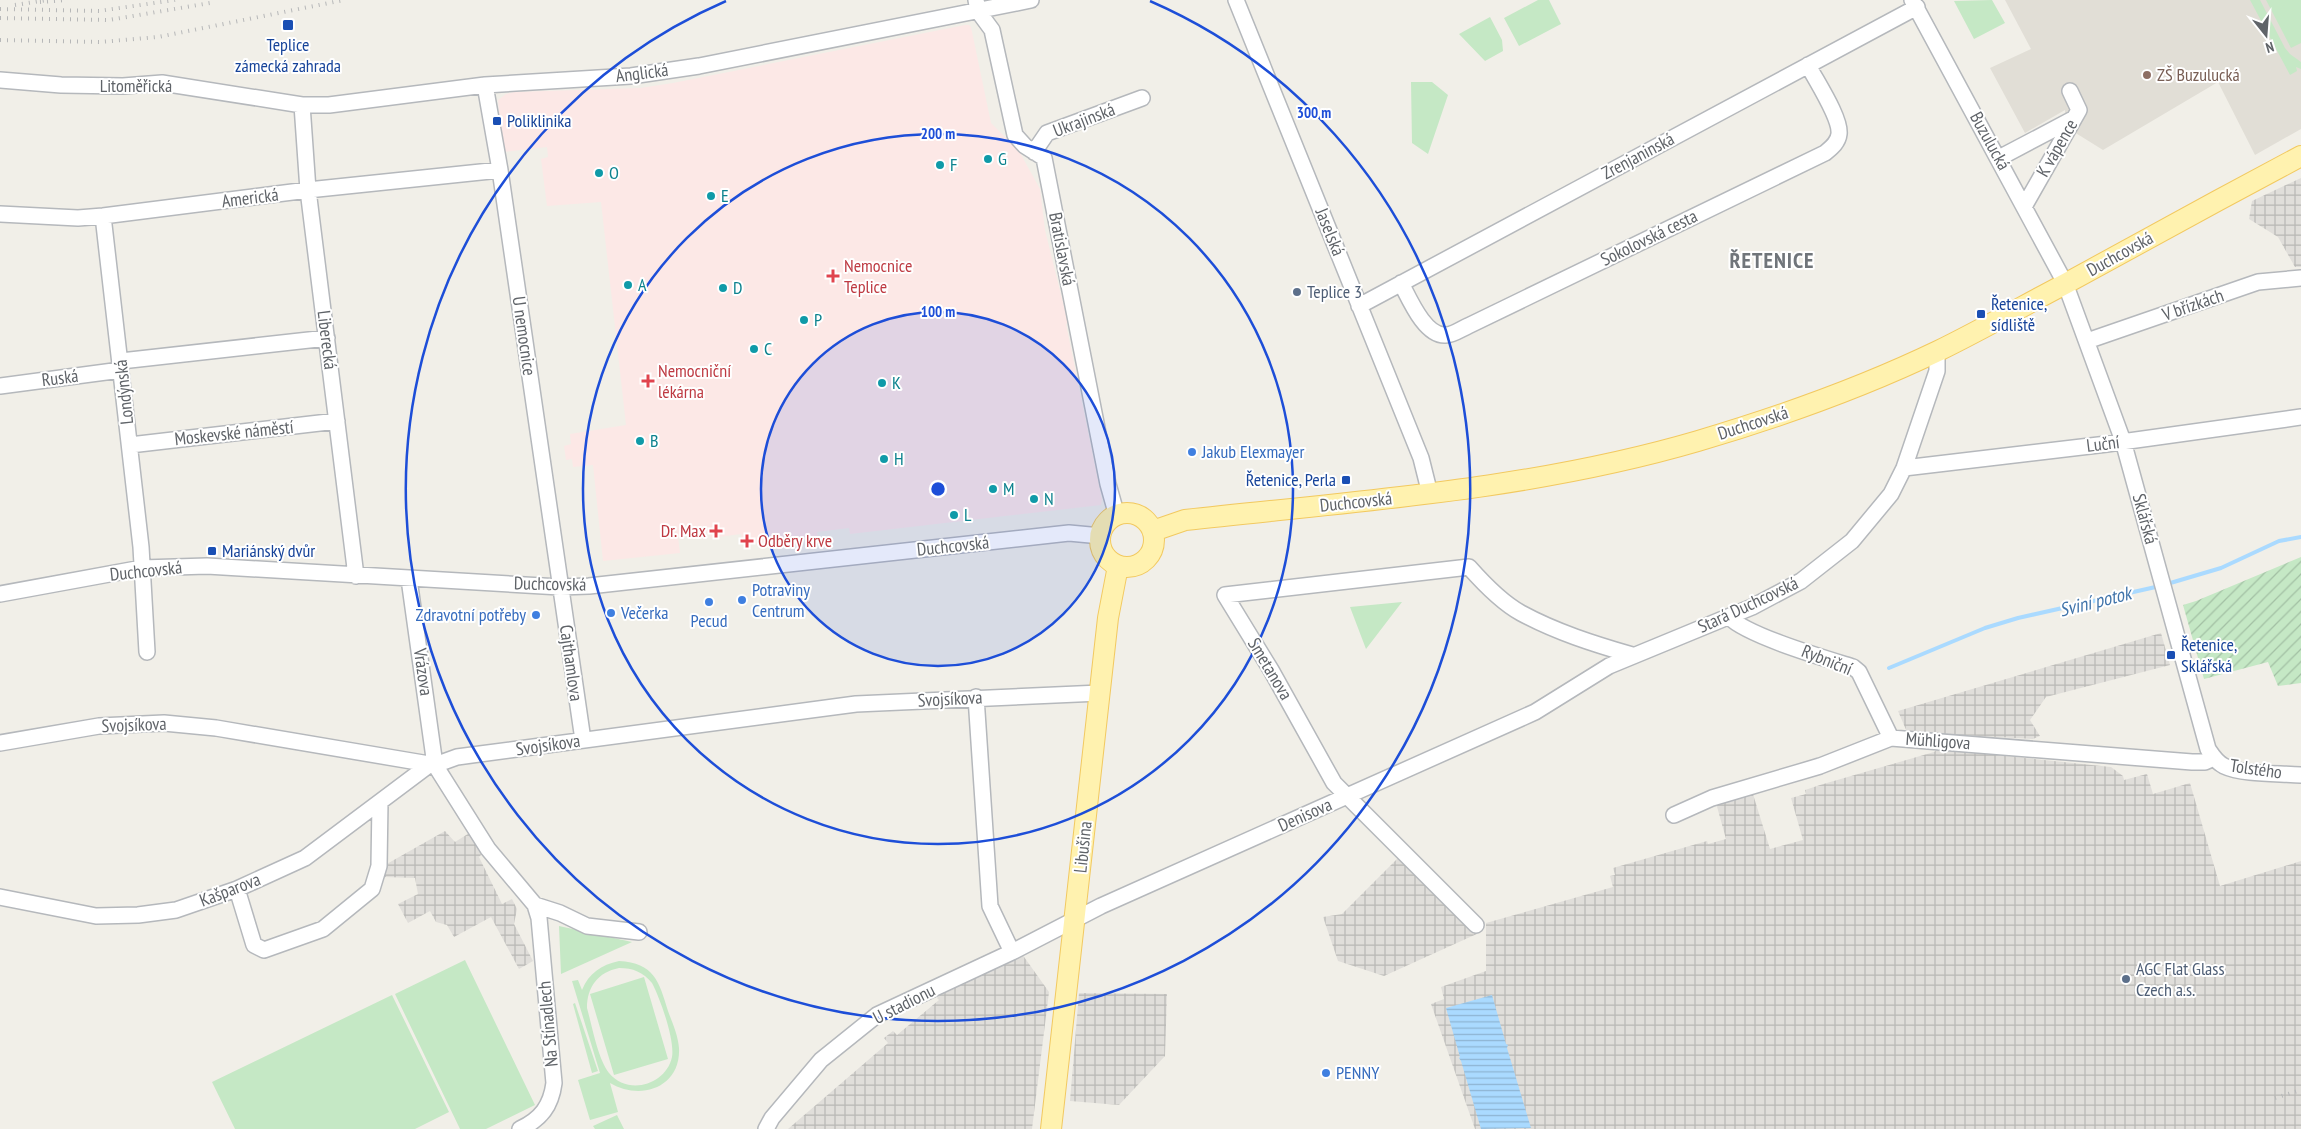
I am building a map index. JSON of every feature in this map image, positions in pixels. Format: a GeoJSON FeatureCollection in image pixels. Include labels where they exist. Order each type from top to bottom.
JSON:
{"type":"FeatureCollection","features":[{"type":"Feature","properties":{"kind":"main road","name":"Duchcovská"},"geometry":{"type":"LineString","coordinates":[[1153,531],[1185,520],[1430,494],[1559,474],[1647,455],[1696,442],[1872,380],[1937,351],[2301,156]]}},
{"type":"Feature","properties":{"kind":"main road"},"geometry":{"type":"LineString","coordinates":[[1134,514],[1143,518],[1153,531],[1154,542],[1148,558],[1140,564],[1131,567],[1118,566],[1109,560],[1103,552],[1101,536],[1109,520],[1117,516],[1134,514]]}},
{"type":"Feature","properties":{"kind":"main road","name":"Libušina"},"geometry":{"type":"LineString","coordinates":[[1050,1129],[1112,592],[1118,566]]}},
{"type":"Feature","properties":{"kind":"street"},"geometry":{"type":"LineString","coordinates":[[977,5],[1030,0]]}},
{"type":"Feature","properties":{"kind":"street","name":"Jaselská"},"geometry":{"type":"LineString","coordinates":[[1236,0],[1421,458],[1430,494]]}},
{"type":"Feature","properties":{"kind":"street","name":"Zrenjaninská"},"geometry":{"type":"LineString","coordinates":[[1360,306],[1808,65],[1915,4]]}},
{"type":"Feature","properties":{"kind":"street","name":"Buzulucká"},"geometry":{"type":"LineString","coordinates":[[1915,4],[2066,283]]}},
{"type":"Feature","properties":{"kind":"street","name":"Anglická"},"geometry":{"type":"LineString","coordinates":[[302,105],[329,105],[485,85],[631,76],[699,66],[977,5]]}},
{"type":"Feature","properties":{"kind":"street","name":"Bratislavská"},"geometry":{"type":"LineString","coordinates":[[977,5],[992,30],[1015,135],[1024,146],[1044,158],[1108,484],[1117,516]]}},
{"type":"Feature","properties":{"kind":"street","name":"Sokolovská cesta"},"geometry":{"type":"LineString","coordinates":[[1401,283],[1425,325],[1432,331],[1446,335],[1484,319],[1825,152],[1834,145],[1839,136],[1839,124],[1808,65]]}},
{"type":"Feature","properties":{"kind":"street","name":"Litoměřická"},"geometry":{"type":"LineString","coordinates":[[0,80],[61,85],[123,86],[162,83],[302,105]]}},
{"type":"Feature","properties":{"kind":"street","name":"U nemocnice"},"geometry":{"type":"LineString","coordinates":[[485,85],[500,170],[560,587]]}},
{"type":"Feature","properties":{"kind":"street","name":"K vápence"},"geometry":{"type":"LineString","coordinates":[[2025,205],[2079,110],[2070,91]]}},
{"type":"Feature","properties":{"kind":"street","name":"Ukrajinská"},"geometry":{"type":"LineString","coordinates":[[1034,152],[1046,133],[1142,98]]}},
{"type":"Feature","properties":{"kind":"street","name":"Liberecká"},"geometry":{"type":"LineString","coordinates":[[302,105],[308,190],[356,576]]}},
{"type":"Feature","properties":{"kind":"street"},"geometry":{"type":"LineString","coordinates":[[1999,158],[2073,119]]}},
{"type":"Feature","properties":{"kind":"street","name":"Americká"},"geometry":{"type":"LineString","coordinates":[[0,214],[78,218],[103,216],[308,190],[500,170]]}},
{"type":"Feature","properties":{"kind":"street","name":"Londýnská"},"geometry":{"type":"LineString","coordinates":[[103,216],[130,445],[142,568],[147,652]]}},
{"type":"Feature","properties":{"kind":"street","name":"V břízkách"},"geometry":{"type":"LineString","coordinates":[[2087,341],[2258,282],[2301,278]]}},
{"type":"Feature","properties":{"kind":"street","name":"Sklářská"},"geometry":{"type":"LineString","coordinates":[[2066,283],[2123,442],[2203,734],[2214,758]]}},
{"type":"Feature","properties":{"kind":"street"},"geometry":{"type":"LineString","coordinates":[[121,366],[327,338]]}},
{"type":"Feature","properties":{"kind":"street","name":"Stará Duchcovská"},"geometry":{"type":"LineString","coordinates":[[1535,712],[1609,666],[1632,655],[1752,608],[1801,581],[1852,541],[1890,494],[1904,468],[1937,371],[1937,351]]}},
{"type":"Feature","properties":{"kind":"street","name":"Ruská"},"geometry":{"type":"LineString","coordinates":[[0,386],[121,366]]}},
{"type":"Feature","properties":{"kind":"street","name":"Luční"},"geometry":{"type":"LineString","coordinates":[[1904,468],[2123,442],[2301,417]]}},
{"type":"Feature","properties":{"kind":"street","name":"Moskevské náměstí"},"geometry":{"type":"LineString","coordinates":[[130,445],[338,422]]}},
{"type":"Feature","properties":{"kind":"street","name":"Duchcovská"},"geometry":{"type":"LineString","coordinates":[[0,594],[142,568],[207,566],[560,587],[588,586],[1069,533],[1101,536]]}},
{"type":"Feature","properties":{"kind":"street","name":"Smetanova"},"geometry":{"type":"LineString","coordinates":[[1476,925],[1334,783],[1275,678],[1225,595],[1469,567],[1489,590],[1520,613],[1586,642],[1632,655]]}},
{"type":"Feature","properties":{"kind":"street","name":"Vrázova"},"geometry":{"type":"LineString","coordinates":[[409,579],[432,765]]}},
{"type":"Feature","properties":{"kind":"street","name":"Cajthamlova"},"geometry":{"type":"LineString","coordinates":[[560,587],[583,740]]}},
{"type":"Feature","properties":{"kind":"street","name":"Rybniční"},"geometry":{"type":"LineString","coordinates":[[1728,617],[1756,633],[1852,667],[1863,676],[1891,738]]}},
{"type":"Feature","properties":{"kind":"street","name":"Svojsíkova"},"geometry":{"type":"LineString","coordinates":[[0,743],[99,726],[164,723],[216,728],[432,765],[457,757],[856,704],[976,697],[1100,693]]}},
{"type":"Feature","properties":{"kind":"street"},"geometry":{"type":"LineString","coordinates":[[976,697],[990,906],[1012,952]]}},
{"type":"Feature","properties":{"kind":"street","name":"Denisova"},"geometry":{"type":"LineString","coordinates":[[1075,919],[1535,712]]}},
{"type":"Feature","properties":{"kind":"street","name":"Mühligova"},"geometry":{"type":"LineString","coordinates":[[1674,815],[1712,798],[1820,766],[1891,738],[2192,762],[2205,762],[2214,758]]}},
{"type":"Feature","properties":{"kind":"street","name":"Tolstého"},"geometry":{"type":"LineString","coordinates":[[2214,758],[2224,766],[2242,770],[2301,775]]}},
{"type":"Feature","properties":{"kind":"street"},"geometry":{"type":"LineString","coordinates":[[432,765],[506,874],[536,905],[560,913],[587,926],[639,932]]}},
{"type":"Feature","properties":{"kind":"street","name":"Kašparova"},"geometry":{"type":"LineString","coordinates":[[0,897],[96,916],[176,910],[237,889],[304,858],[432,765]]}},
{"type":"Feature","properties":{"kind":"street"},"geometry":{"type":"LineString","coordinates":[[237,889],[254,945],[264,950],[323,929],[372,889],[379,866],[380,802]]}},
{"type":"Feature","properties":{"kind":"street","name":"Na Stínadlech"},"geometry":{"type":"LineString","coordinates":[[520,1129],[539,1118],[548,1107],[554,1083],[539,918],[536,905]]}},
{"type":"Feature","properties":{"kind":"street","name":"U stadionu"},"geometry":{"type":"LineString","coordinates":[[766,1129],[772,1118],[821,1060],[877,1015],[1012,952],[1075,919]]}},
{"type":"Feature","properties":{"kind":"shaded area","name":"ZŠ Buzulucká"},"geometry":{"type":"Polygon","coordinates":[[[2005,0],[2301,0],[2301,129],[2255,155],[2218,82],[2103,150],[2066,127],[2065,110],[2025,133],[1990,68],[2031,49],[2005,0]]]}},
{"type":"Feature","properties":{"kind":"shaded area","name":"Nemocnice Teplice"},"geometry":{"type":"Polygon","coordinates":[[[965,25],[971,27],[991,123],[1019,151],[1040,189],[1045,230],[1068,323],[1066,324],[1102,500],[1101,505],[850,534],[849,528],[817,532],[818,537],[743,545],[741,534],[711,538],[709,533],[678,537],[680,553],[603,561],[593,465],[573,467],[572,459],[566,460],[564,446],[571,444],[570,434],[626,425],[601,202],[547,206],[541,159],[548,157],[547,147],[503,152],[498,100],[506,94],[514,92],[640,88],[673,83],[965,25]]]}},
{"type":"Feature","properties":{"kind":"shaded area"},"geometry":{"type":"Polygon","coordinates":[[[2301,178],[2301,267],[2295,267],[2278,237],[2249,219],[2252,201],[2301,178]]]}},
{"type":"Feature","properties":{"kind":"shaded area"},"geometry":{"type":"Polygon","coordinates":[[[2161,633],[2170,665],[2046,697],[2030,720],[2040,736],[2033,739],[1907,732],[1898,711],[2161,633]]]}},
{"type":"Feature","properties":{"kind":"shaded area"},"geometry":{"type":"Polygon","coordinates":[[[1937,749],[2111,767],[2123,776],[2124,780],[2147,774],[2153,794],[2190,783],[2220,886],[2301,861],[2301,1129],[1475,1129],[1431,1004],[1444,999],[1441,987],[1486,971],[1486,923],[1613,887],[1610,876],[1615,875],[1613,868],[1707,841],[1708,844],[1726,839],[1716,803],[1752,791],[1770,849],[1803,840],[1791,798],[1806,794],[1805,790],[1934,752],[1937,749]]]}},
{"type":"Feature","properties":{"kind":"shaded area"},"geometry":{"type":"Polygon","coordinates":[[[445,831],[455,842],[471,832],[483,853],[479,857],[502,904],[512,899],[517,909],[514,924],[533,961],[519,969],[491,917],[454,937],[447,925],[436,922],[430,911],[408,923],[398,904],[418,894],[415,878],[384,877],[385,865],[445,831]]]}},
{"type":"Feature","properties":{"kind":"shaded area"},"geometry":{"type":"Polygon","coordinates":[[[1401,855],[1479,933],[1384,976],[1338,961],[1323,917],[1342,914],[1401,855]]]}},
{"type":"Feature","properties":{"kind":"shaded area"},"geometry":{"type":"Polygon","coordinates":[[[1022,954],[1049,992],[1032,1129],[788,1129],[888,1043],[884,1038],[893,1031],[897,1035],[939,1000],[937,998],[944,990],[1022,954]]]}},
{"type":"Feature","properties":{"kind":"shaded area"},"geometry":{"type":"Polygon","coordinates":[[[1079,993],[1167,994],[1165,1056],[1119,1105],[1070,1101],[1079,993]]]}},
{"type":"Feature","properties":{"kind":"green space"},"geometry":{"type":"Polygon","coordinates":[[[1538,0],[1549,0],[1561,24],[1519,46],[1504,18],[1538,0]]]}},
{"type":"Feature","properties":{"kind":"green space"},"geometry":{"type":"Polygon","coordinates":[[[1992,0],[2005,23],[1974,39],[1954,1],[1992,0]]]}},
{"type":"Feature","properties":{"kind":"green space"},"geometry":{"type":"Polygon","coordinates":[[[2250,0],[2260,0],[2285,48],[2301,62],[2301,69],[2296,67],[2297,71],[2290,75],[2250,0]]]}},
{"type":"Feature","properties":{"kind":"green space"},"geometry":{"type":"Polygon","coordinates":[[[2266,0],[2301,0],[2301,43],[2291,48],[2266,0]]]}},
{"type":"Feature","properties":{"kind":"green space"},"geometry":{"type":"Polygon","coordinates":[[[1490,17],[1502,40],[1503,51],[1485,61],[1459,34],[1490,17]]]}},
{"type":"Feature","properties":{"kind":"green space"},"geometry":{"type":"Polygon","coordinates":[[[1411,82],[1432,82],[1448,95],[1428,154],[1412,143],[1411,82]]]}},
{"type":"Feature","properties":{"kind":"green space"},"geometry":{"type":"Polygon","coordinates":[[[2301,557],[2301,683],[2278,686],[2268,662],[2204,679],[2183,605],[2301,557]]]}},
{"type":"Feature","properties":{"kind":"green space"},"geometry":{"type":"Polygon","coordinates":[[[1402,602],[1366,649],[1350,607],[1402,602]]]}},
{"type":"Feature","properties":{"kind":"green space"},"geometry":{"type":"Polygon","coordinates":[[[559,926],[632,942],[561,974],[559,926]]]}},
{"type":"Feature","properties":{"kind":"green space"},"geometry":{"type":"Polygon","coordinates":[[[465,960],[535,1105],[486,1129],[460,1129],[395,994],[465,960]]]}},
{"type":"Feature","properties":{"kind":"green space"},"geometry":{"type":"Polygon","coordinates":[[[619,961],[640,965],[648,970],[658,983],[676,1033],[679,1048],[678,1062],[673,1073],[666,1081],[656,1087],[634,1091],[610,1083],[618,1112],[590,1120],[578,1080],[600,1073],[572,981],[578,980],[582,990],[592,974],[601,967],[619,961]],[[624,968],[605,973],[595,982],[589,993],[587,1008],[599,1051],[609,1073],[617,1080],[626,1084],[645,1084],[662,1075],[668,1067],[672,1057],[671,1040],[663,1009],[652,983],[641,973],[624,968]]]}},
{"type":"Feature","properties":{"kind":"green space"},"geometry":{"type":"Polygon","coordinates":[[[644,977],[668,1059],[614,1075],[590,994],[644,977]]]}},
{"type":"Feature","properties":{"kind":"green space"},"geometry":{"type":"Polygon","coordinates":[[[392,995],[449,1112],[415,1129],[235,1129],[212,1082],[392,995]]]}},
{"type":"Feature","properties":{"kind":"green space"},"geometry":{"type":"Polygon","coordinates":[[[575,1003],[598,1071],[592,1073],[573,1004],[575,1003]]]}},
{"type":"Feature","properties":{"kind":"green space"},"geometry":{"type":"Polygon","coordinates":[[[617,1115],[624,1129],[595,1129],[593,1126],[617,1115]]]}},
{"type":"Feature","properties":{"kind":"water"},"geometry":{"type":"Polygon","coordinates":[[[1492,995],[1531,1128],[1481,1129],[1459,1058],[1446,1008],[1492,995]]]}},
{"type":"Feature","properties":{"kind":"waterway","name":"Sviní potok"},"geometry":{"type":"LineString","coordinates":[[2167,584],[2221,568],[2279,541],[2301,537]]}},
{"type":"Feature","properties":{"kind":"waterway","name":"Sviní potok"},"geometry":{"type":"LineString","coordinates":[[1889,668],[1985,628],[2018,618],[2160,586]]}},
{"type":"Feature","properties":{"kind":"railway"},"geometry":{"type":"LineString","coordinates":[[15,5],[47,0]]}},
{"type":"Feature","properties":{"kind":"railway"},"geometry":{"type":"LineString","coordinates":[[40,2],[67,0]]}},
{"type":"Feature","properties":{"kind":"railway"},"geometry":{"type":"LineString","coordinates":[[0,9],[99,11],[175,0]]}},
{"type":"Feature","properties":{"kind":"railway"},"geometry":{"type":"LineString","coordinates":[[0,40],[100,42],[158,37],[344,0]]}},
{"type":"Feature","properties":{"kind":"railway"},"geometry":{"type":"LineString","coordinates":[[0,18],[109,20],[210,3]]}},
{"type":"Feature","properties":{"kind":"railway"},"geometry":{"type":"LineString","coordinates":[[2275,1098],[2301,1090]]}},
{"type":"Feature","properties":{"kind":"place","name":"Teplice zámecká zahrada"},"geometry":{"type":"Point","coordinates":[288,25]}},
{"type":"Feature","properties":{"kind":"place","name":"ZŠ Buzulucká"},"geometry":{"type":"Point","coordinates":[2147,75]}},
{"type":"Feature","properties":{"kind":"place","name":"Poliklinika"},"geometry":{"type":"Point","coordinates":[497,121]}},
{"type":"Feature","properties":{"kind":"place","name":"G"},"geometry":{"type":"Point","coordinates":[988,159]}},
{"type":"Feature","properties":{"kind":"place","name":"F"},"geometry":{"type":"Point","coordinates":[940,165]}},
{"type":"Feature","properties":{"kind":"place","name":"O"},"geometry":{"type":"Point","coordinates":[599,173]}},
{"type":"Feature","properties":{"kind":"place","name":"E"},"geometry":{"type":"Point","coordinates":[711,196]}},
{"type":"Feature","properties":{"kind":"place","name":"Nemocnice Teplice"},"geometry":{"type":"Point","coordinates":[833,276]}},
{"type":"Feature","properties":{"kind":"place","name":"A"},"geometry":{"type":"Point","coordinates":[628,285]}},
{"type":"Feature","properties":{"kind":"place","name":"D"},"geometry":{"type":"Point","coordinates":[723,288]}},
{"type":"Feature","properties":{"kind":"place","name":"Teplice 3"},"geometry":{"type":"Point","coordinates":[1297,292]}},
{"type":"Feature","properties":{"kind":"place","name":"Řetenice, sídliště"},"geometry":{"type":"Point","coordinates":[1981,314]}},
{"type":"Feature","properties":{"kind":"place","name":"P"},"geometry":{"type":"Point","coordinates":[804,320]}},
{"type":"Feature","properties":{"kind":"place","name":"C"},"geometry":{"type":"Point","coordinates":[754,349]}},
{"type":"Feature","properties":{"kind":"place","name":"Nemocniční lékárna"},"geometry":{"type":"Point","coordinates":[648,381]}},
{"type":"Feature","properties":{"kind":"place","name":"K"},"geometry":{"type":"Point","coordinates":[882,383]}},
{"type":"Feature","properties":{"kind":"place","name":"B"},"geometry":{"type":"Point","coordinates":[640,441]}},
{"type":"Feature","properties":{"kind":"place","name":"Jakub Elexmayer"},"geometry":{"type":"Point","coordinates":[1192,452]}},
{"type":"Feature","properties":{"kind":"place","name":"H"},"geometry":{"type":"Point","coordinates":[884,459]}},
{"type":"Feature","properties":{"kind":"place","name":"Řetenice, Perla"},"geometry":{"type":"Point","coordinates":[1346,480]}},
{"type":"Feature","properties":{"kind":"place","name":"M"},"geometry":{"type":"Point","coordinates":[993,489]}},
{"type":"Feature","properties":{"kind":"place","name":"N"},"geometry":{"type":"Point","coordinates":[1034,499]}},
{"type":"Feature","properties":{"kind":"place","name":"L"},"geometry":{"type":"Point","coordinates":[954,515]}},
{"type":"Feature","properties":{"kind":"place","name":"Dr. Max"},"geometry":{"type":"Point","coordinates":[716,531]}},
{"type":"Feature","properties":{"kind":"place","name":"Odběry krve"},"geometry":{"type":"Point","coordinates":[747,541]}},
{"type":"Feature","properties":{"kind":"place","name":"Mariánský dvůr"},"geometry":{"type":"Point","coordinates":[212,551]}},
{"type":"Feature","properties":{"kind":"place","name":"Potraviny Centrum"},"geometry":{"type":"Point","coordinates":[742,600]}},
{"type":"Feature","properties":{"kind":"place","name":"Pecud"},"geometry":{"type":"Point","coordinates":[709,602]}},
{"type":"Feature","properties":{"kind":"place","name":"Večerka"},"geometry":{"type":"Point","coordinates":[611,613]}},
{"type":"Feature","properties":{"kind":"place","name":"Zdravotní potřeby"},"geometry":{"type":"Point","coordinates":[536,615]}},
{"type":"Feature","properties":{"kind":"place","name":"Řetenice, Sklářská"},"geometry":{"type":"Point","coordinates":[2171,655]}},
{"type":"Feature","properties":{"kind":"place","name":"AGC Flat Glass Czech a.s."},"geometry":{"type":"Point","coordinates":[2126,979]}},
{"type":"Feature","properties":{"kind":"place","name":"PENNY"},"geometry":{"type":"Point","coordinates":[1326,1073]}},
{"type":"Feature","properties":{"kind":"district","name":"ŘETENICE"},"geometry":{"type":"Point","coordinates":[1772,260]}}]}
